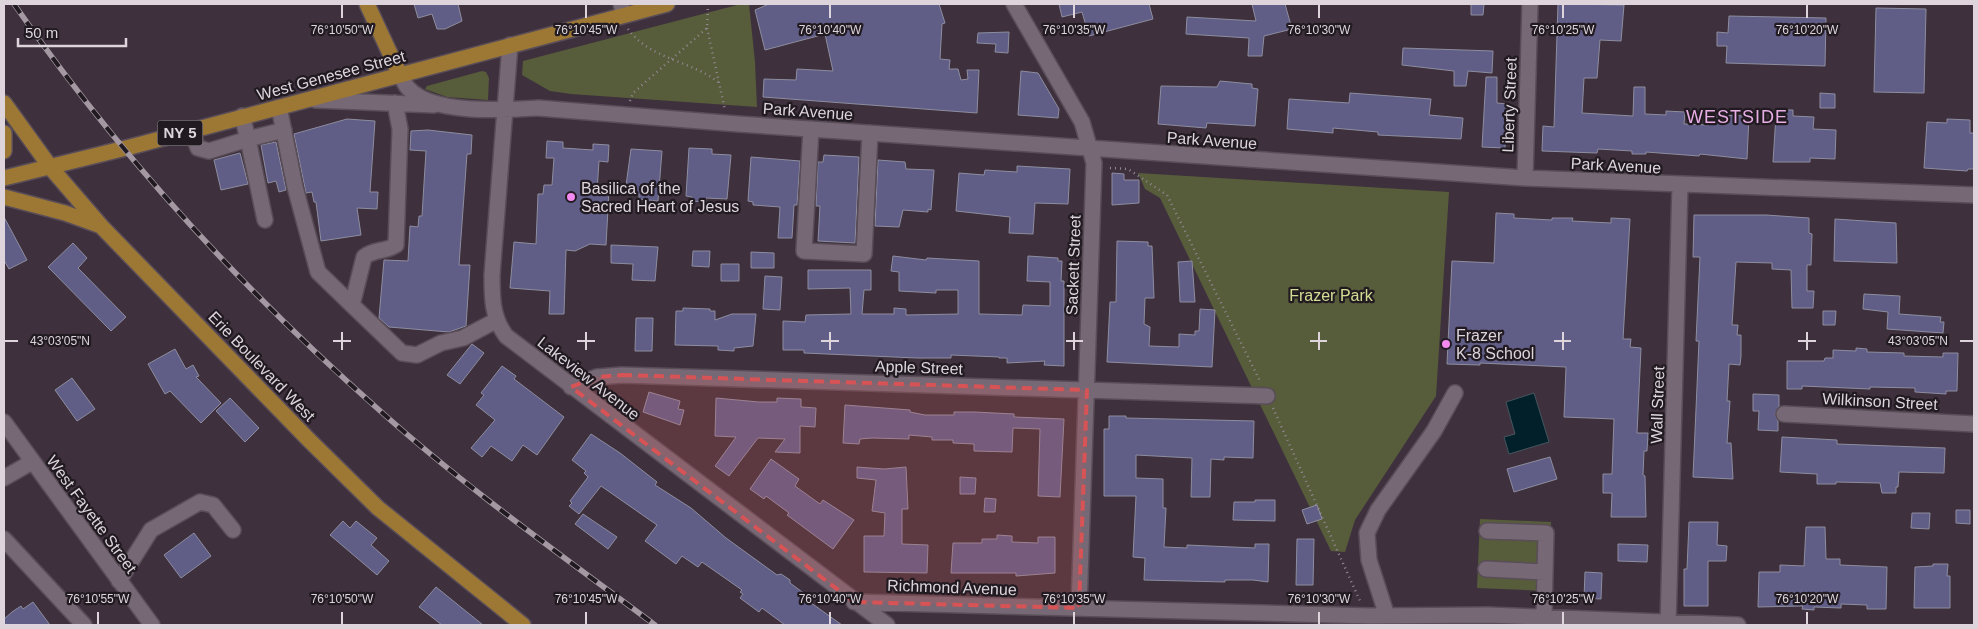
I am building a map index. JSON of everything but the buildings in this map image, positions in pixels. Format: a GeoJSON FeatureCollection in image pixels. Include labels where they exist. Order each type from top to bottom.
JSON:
{"type":"FeatureCollection","features":[{"type":"Feature","properties":{"kind":"main road"},"geometry":{"type":"LineString","coordinates":[[367,4],[400,75]]}},
{"type":"Feature","properties":{"kind":"main road","name":"West Genesee Street"},"geometry":{"type":"LineString","coordinates":[[4,178],[51,168],[510,45],[622,9],[667,4]]}},
{"type":"Feature","properties":{"kind":"main road","name":"Erie Boulevard West"},"geometry":{"type":"LineString","coordinates":[[4,103],[51,168],[101,226],[378,508],[523,625]]}},
{"type":"Feature","properties":{"kind":"main road"},"geometry":{"type":"LineString","coordinates":[[4,132],[4,151]]}},
{"type":"Feature","properties":{"kind":"main road"},"geometry":{"type":"LineString","coordinates":[[4,197],[65,213],[101,226]]}},
{"type":"Feature","properties":{"kind":"street","name":"Sackett Street"},"geometry":{"type":"LineString","coordinates":[[1014,4],[1082,122],[1094,162],[1079,608]]}},
{"type":"Feature","properties":{"kind":"street","name":"Liberty Street"},"geometry":{"type":"LineString","coordinates":[[1525,178],[1530,4]]}},
{"type":"Feature","properties":{"kind":"street","name":"Lakeview Avenue"},"geometry":{"type":"LineString","coordinates":[[510,45],[492,275],[493,307],[497,320],[506,336],[886,625]]}},
{"type":"Feature","properties":{"kind":"street","name":"Park Avenue"},"geometry":{"type":"LineString","coordinates":[[400,75],[409,89],[425,99],[449,106]]}},
{"type":"Feature","properties":{"kind":"street","name":"Park Avenue"},"geometry":{"type":"LineString","coordinates":[[308,100],[505,110],[538,108],[811,129],[1525,178],[1974,196]]}},
{"type":"Feature","properties":{"kind":"street"},"geometry":{"type":"LineString","coordinates":[[352,305],[364,257],[370,252],[388,250],[396,245],[400,129],[395,103]]}},
{"type":"Feature","properties":{"kind":"street"},"geometry":{"type":"LineString","coordinates":[[279,107],[304,226],[318,272],[402,353],[417,355],[441,342],[463,338],[497,320]]}},
{"type":"Feature","properties":{"kind":"street"},"geometry":{"type":"LineString","coordinates":[[242,116],[265,220]]}},
{"type":"Feature","properties":{"kind":"street"},"geometry":{"type":"LineString","coordinates":[[811,129],[804,251],[864,254],[870,133]]}},
{"type":"Feature","properties":{"kind":"street"},"geometry":{"type":"LineString","coordinates":[[191,130],[198,148],[209,151],[284,130]]}},
{"type":"Feature","properties":{"kind":"street","name":"Wall Street"},"geometry":{"type":"LineString","coordinates":[[1668,624],[1680,185]]}},
{"type":"Feature","properties":{"kind":"street","name":"Apple Street"},"geometry":{"type":"LineString","coordinates":[[571,387],[597,376],[622,375],[1267,396]]}},
{"type":"Feature","properties":{"kind":"street"},"geometry":{"type":"LineString","coordinates":[[1388,616],[1369,560],[1366,533],[1378,510],[1434,431],[1455,393]]}},
{"type":"Feature","properties":{"kind":"street","name":"Wilkinson Street"},"geometry":{"type":"LineString","coordinates":[[1784,414],[1974,424]]}},
{"type":"Feature","properties":{"kind":"street","name":"West Fayette Street"},"geometry":{"type":"LineString","coordinates":[[4,422],[152,625]]}},
{"type":"Feature","properties":{"kind":"street"},"geometry":{"type":"LineString","coordinates":[[4,478],[32,462]]}},
{"type":"Feature","properties":{"kind":"street"},"geometry":{"type":"LineString","coordinates":[[119,581],[151,530],[200,502],[213,505],[233,530]]}},
{"type":"Feature","properties":{"kind":"street"},"geometry":{"type":"LineString","coordinates":[[1487,531],[1546,533],[1544,617]]}},
{"type":"Feature","properties":{"kind":"street"},"geometry":{"type":"LineString","coordinates":[[4,539],[84,625]]}},
{"type":"Feature","properties":{"kind":"street"},"geometry":{"type":"LineString","coordinates":[[1486,569],[1545,572]]}},
{"type":"Feature","properties":{"kind":"street","name":"Richmond Avenue"},"geometry":{"type":"LineString","coordinates":[[854,602],[1388,616],[1456,620],[1544,617],[1668,624],[1738,625]]}},
{"type":"Feature","properties":{"kind":"path"},"geometry":{"type":"LineString","coordinates":[[708,4],[707,28],[728,123]]}},
{"type":"Feature","properties":{"kind":"path"},"geometry":{"type":"LineString","coordinates":[[622,9],[629,30],[636,39],[672,60],[709,75],[718,82]]}},
{"type":"Feature","properties":{"kind":"path"},"geometry":{"type":"LineString","coordinates":[[624,114],[633,93],[707,28]]}},
{"type":"Feature","properties":{"kind":"path"},"geometry":{"type":"LineString","coordinates":[[1110,168],[1128,169],[1167,195],[1291,444],[1367,616]]}},
{"type":"Feature","properties":{"kind":"highlighted area"},"geometry":{"type":"Polygon","coordinates":[[[622,375],[1087,390],[1079,608],[854,602],[571,387],[597,377],[622,375]]]}},
{"type":"Feature","properties":{"kind":"green space"},"geometry":{"type":"Polygon","coordinates":[[[741,4],[749,4],[757,107],[571,94],[550,91],[522,75],[523,61],[741,4]]]}},
{"type":"Feature","properties":{"kind":"green space"},"geometry":{"type":"Polygon","coordinates":[[[482,71],[486,72],[489,78],[488,100],[447,97],[425,89],[427,86],[482,71]]]}},
{"type":"Feature","properties":{"kind":"green space","name":"Frazer Park"},"geometry":{"type":"Polygon","coordinates":[[[1138,173],[1449,192],[1436,396],[1355,520],[1345,552],[1331,551],[1160,198],[1145,189],[1138,173]]]}},
{"type":"Feature","properties":{"kind":"green space"},"geometry":{"type":"Polygon","coordinates":[[[1480,519],[1551,522],[1548,591],[1477,588],[1480,519]]]}},
{"type":"Feature","properties":{"kind":"water"},"geometry":{"type":"Polygon","coordinates":[[[1534,393],[1549,442],[1509,454],[1504,437],[1515,434],[1506,402],[1534,393]]]}},
{"type":"Feature","properties":{"kind":"railway"},"geometry":{"type":"LineString","coordinates":[[14,4],[95,113],[139,166],[230,267],[278,316],[378,409],[445,466],[655,625]]}},
{"type":"Feature","properties":{"kind":"place","name":"Basilica of the Sacred Heart of Jesus"},"geometry":{"type":"Point","coordinates":[571,197]}},
{"type":"Feature","properties":{"kind":"place","name":"Frazer K-8 School"},"geometry":{"type":"Point","coordinates":[1446,344]}},
{"type":"Feature","properties":{"kind":"district","name":"WESTSIDE"},"geometry":{"type":"Point","coordinates":[1737,117]}}]}
